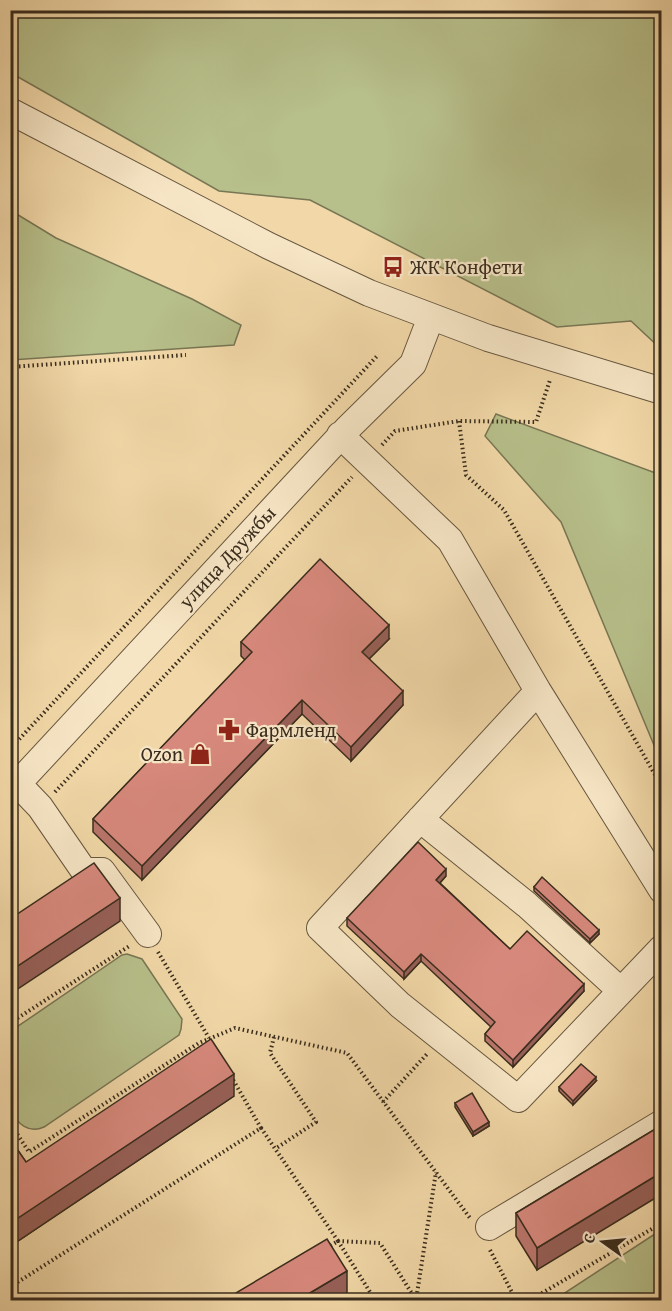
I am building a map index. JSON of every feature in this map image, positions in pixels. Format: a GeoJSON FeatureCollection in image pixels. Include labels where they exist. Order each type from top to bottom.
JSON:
{"type":"FeatureCollection","features":[{"type":"Feature","properties":{"kind":"street"},"geometry":{"type":"LineString","coordinates":[[10,111],[269,246],[369,293],[488,338],[662,391]]}},
{"type":"Feature","properties":{"kind":"street","name":"улица Дружбы"},"geometry":{"type":"LineString","coordinates":[[14,788],[340,435],[413,364],[431,317]]}},
{"type":"Feature","properties":{"kind":"street"},"geometry":{"type":"LineString","coordinates":[[340,435],[450,540],[538,691],[662,890]]}},
{"type":"Feature","properties":{"kind":"street"},"geometry":{"type":"LineString","coordinates":[[538,691],[320,928],[400,1005],[518,1099],[662,948]]}},
{"type":"Feature","properties":{"kind":"street"},"geometry":{"type":"LineString","coordinates":[[14,788],[40,807],[75,877],[102,871],[148,934]]}},
{"type":"Feature","properties":{"kind":"street"},"geometry":{"type":"LineString","coordinates":[[420,819],[527,905],[621,991]]}},
{"type":"Feature","properties":{"kind":"street"},"geometry":{"type":"LineString","coordinates":[[483,1230],[662,1123]]}},
{"type":"Feature","properties":{"kind":"path"},"geometry":{"type":"LineString","coordinates":[[10,367],[186,355]]}},
{"type":"Feature","properties":{"kind":"path"},"geometry":{"type":"LineString","coordinates":[[10,749],[378,355]]}},
{"type":"Feature","properties":{"kind":"path"},"geometry":{"type":"LineString","coordinates":[[40,807],[395,431],[459,421],[536,422],[558,359]]}},
{"type":"Feature","properties":{"kind":"path"},"geometry":{"type":"LineString","coordinates":[[459,421],[466,475],[504,510],[662,786]]}},
{"type":"Feature","properties":{"kind":"path"},"geometry":{"type":"LineString","coordinates":[[10,1023],[148,934],[214,1047]]}},
{"type":"Feature","properties":{"kind":"path"},"geometry":{"type":"LineString","coordinates":[[10,1123],[29,1152],[209,1037],[235,1028],[347,1053],[436,1172],[483,1230],[516,1300]]}},
{"type":"Feature","properties":{"kind":"path"},"geometry":{"type":"LineString","coordinates":[[274,1037],[270,1053],[316,1122],[275,1149]]}},
{"type":"Feature","properties":{"kind":"path"},"geometry":{"type":"LineString","coordinates":[[383,1102],[442,1039]]}},
{"type":"Feature","properties":{"kind":"path"},"geometry":{"type":"LineString","coordinates":[[232,1077],[261,1128],[375,1300]]}},
{"type":"Feature","properties":{"kind":"path"},"geometry":{"type":"LineString","coordinates":[[10,1287],[261,1128]]}},
{"type":"Feature","properties":{"kind":"path"},"geometry":{"type":"LineString","coordinates":[[416,1300],[436,1172]]}},
{"type":"Feature","properties":{"kind":"path"},"geometry":{"type":"LineString","coordinates":[[530,1300],[662,1223]]}},
{"type":"Feature","properties":{"kind":"path"},"geometry":{"type":"LineString","coordinates":[[320,1253],[338,1241],[380,1243],[416,1300]]}},
{"type":"Feature","properties":{"kind":"green space"},"geometry":{"type":"Polygon","coordinates":[[[11,10],[661,11],[661,349],[631,321],[557,327],[310,200],[219,191],[11,73],[11,10]]]}},
{"type":"Feature","properties":{"kind":"green space"},"geometry":{"type":"Polygon","coordinates":[[[10,210],[56,238],[192,299],[241,325],[234,345],[11,360],[10,210]]]}},
{"type":"Feature","properties":{"kind":"green space"},"geometry":{"type":"Polygon","coordinates":[[[496,414],[661,475],[661,762],[561,522],[485,436],[496,414]]]}},
{"type":"Feature","properties":{"kind":"green space"},"geometry":{"type":"Polygon","coordinates":[[[127,954],[142,959],[182,1019],[179,1035],[44,1127],[33,1129],[24,1126],[14,1115],[10,1105],[11,1031],[122,955],[127,954]]]}},
{"type":"Feature","properties":{"kind":"green space"},"geometry":{"type":"Polygon","coordinates":[[[661,1230],[661,1300],[554,1300],[661,1230]]]}},
{"type":"Feature","properties":{"kind":"building"},"geometry":{"type":"Polygon","coordinates":[[[320,559],[389,625],[362,652],[403,691],[351,747],[302,700],[142,866],[93,819],[252,652],[241,642],[320,559]]]}},
{"type":"Feature","properties":{"kind":"building"},"geometry":{"type":"Polygon","coordinates":[[[418,842],[446,869],[436,880],[510,949],[527,931],[584,984],[513,1060],[485,1034],[495,1022],[421,954],[404,972],[347,918],[418,842]]]}},
{"type":"Feature","properties":{"kind":"building"},"geometry":{"type":"Polygon","coordinates":[[[94,863],[120,898],[10,971],[10,919],[94,863]]]}},
{"type":"Feature","properties":{"kind":"building"},"geometry":{"type":"Polygon","coordinates":[[[542,877],[599,930],[590,939],[534,887],[542,877]]]}},
{"type":"Feature","properties":{"kind":"building"},"geometry":{"type":"Polygon","coordinates":[[[211,1039],[234,1074],[15,1220],[10,1213],[10,1139],[26,1162],[211,1039]]]}},
{"type":"Feature","properties":{"kind":"building"},"geometry":{"type":"Polygon","coordinates":[[[581,1064],[596,1077],[573,1101],[559,1087],[581,1064]]]}},
{"type":"Feature","properties":{"kind":"building"},"geometry":{"type":"Polygon","coordinates":[[[472,1093],[489,1122],[473,1132],[455,1103],[472,1093]]]}},
{"type":"Feature","properties":{"kind":"building"},"geometry":{"type":"Polygon","coordinates":[[[662,1125],[662,1172],[537,1248],[516,1213],[662,1125]]]}},
{"type":"Feature","properties":{"kind":"building"},"geometry":{"type":"Polygon","coordinates":[[[327,1239],[347,1271],[298,1300],[224,1300],[327,1239]]]}},
{"type":"Feature","properties":{"kind":"place","name":"ЖК Конфети"},"geometry":{"type":"Point","coordinates":[393,267]}},
{"type":"Feature","properties":{"kind":"place","name":"Фармленд"},"geometry":{"type":"Point","coordinates":[229,730]}},
{"type":"Feature","properties":{"kind":"place","name":"Ozon"},"geometry":{"type":"Point","coordinates":[200,754]}}]}
